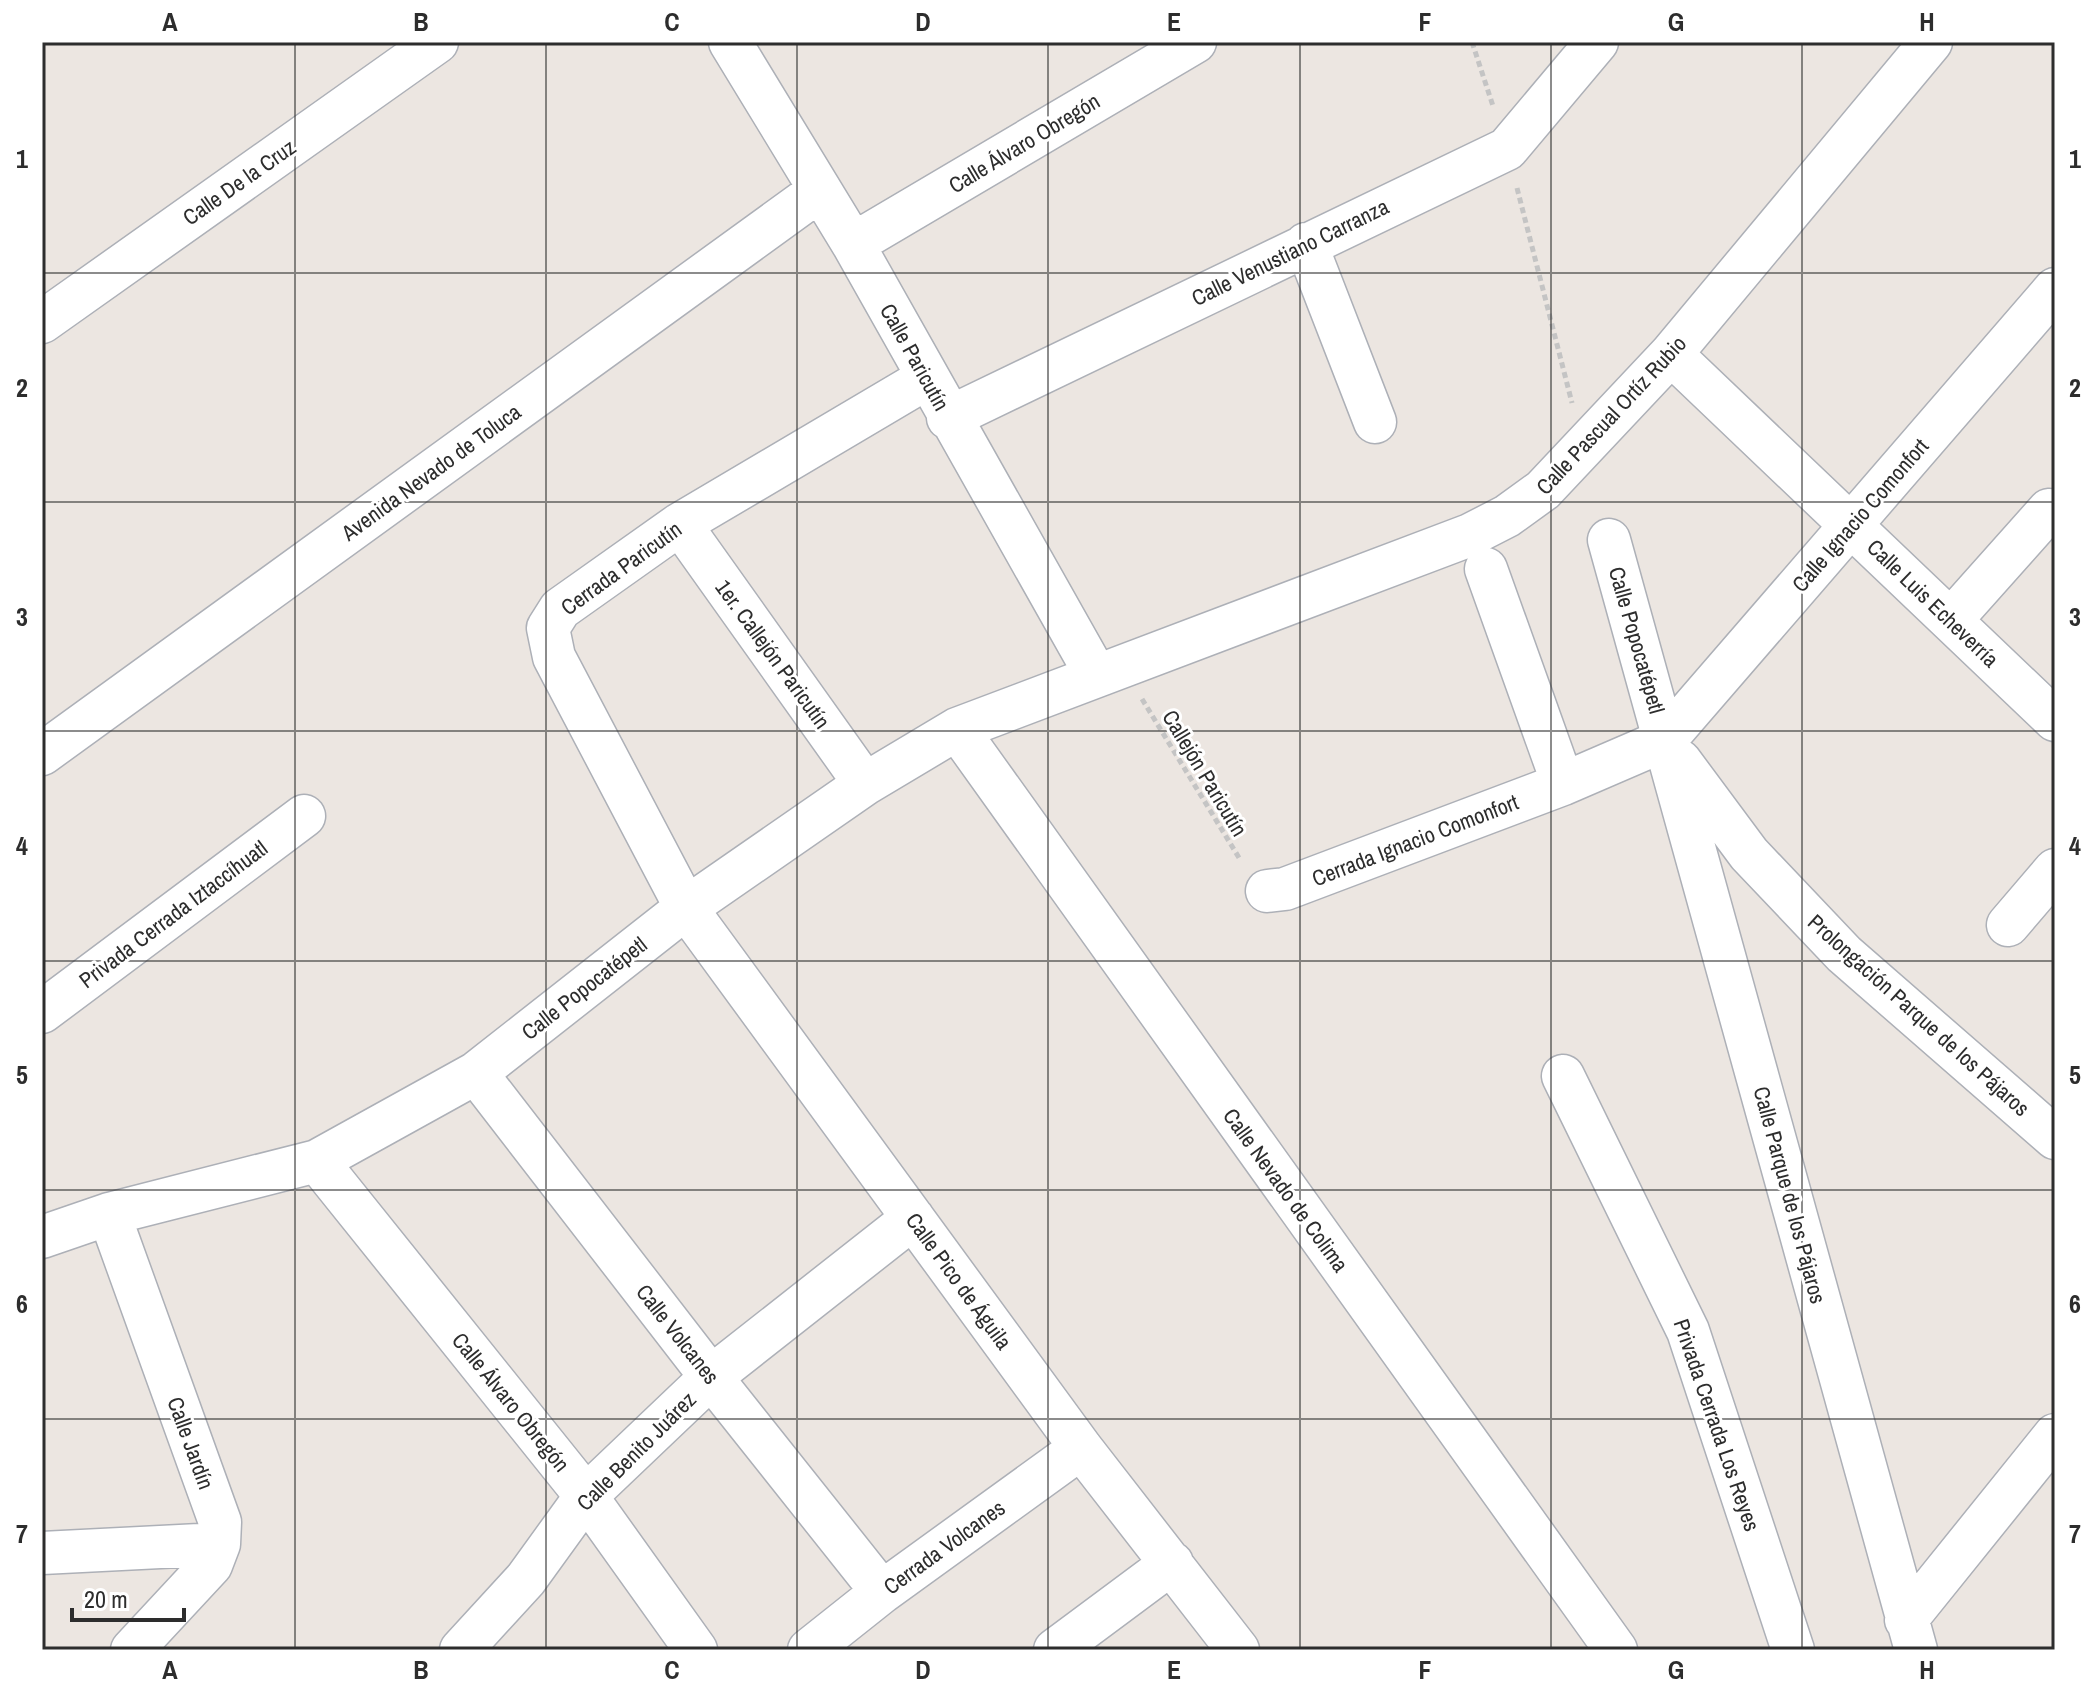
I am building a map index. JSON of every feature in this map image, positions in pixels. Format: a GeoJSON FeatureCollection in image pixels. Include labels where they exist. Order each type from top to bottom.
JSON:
{"type":"FeatureCollection","features":[{"type":"Feature","properties":{"kind":"street","name":"Calle De la Cruz"},"geometry":{"type":"LineString","coordinates":[[42,322],[437,42]]}},
{"type":"Feature","properties":{"kind":"street","name":"Calle Paricutín"},"geometry":{"type":"LineString","coordinates":[[730,42],[853,244],[948,418],[1109,670]]}},
{"type":"Feature","properties":{"kind":"street","name":"Calle Álvaro Obregón"},"geometry":{"type":"LineString","coordinates":[[853,244],[1195,42]]}},
{"type":"Feature","properties":{"kind":"street","name":"Calle Venustiano Carranza"},"geometry":{"type":"LineString","coordinates":[[948,418],[1507,149],[1597,42]]}},
{"type":"Feature","properties":{"kind":"street","name":"Calle Pascual Ortíz Rubio"},"geometry":{"type":"LineString","coordinates":[[1109,670],[1470,535],[1507,516],[1543,490],[1671,354],[1931,42]]}},
{"type":"Feature","properties":{"kind":"street","name":"Avenida Nevado de Toluca"},"geometry":{"type":"LineString","coordinates":[[42,754],[820,190]]}},
{"type":"Feature","properties":{"kind":"street"},"geometry":{"type":"LineString","coordinates":[[1306,244],[1375,422]]}},
{"type":"Feature","properties":{"kind":"street","name":"Calle Ignacio Comonfort"},"geometry":{"type":"LineString","coordinates":[[1665,740],[2055,289]]}},
{"type":"Feature","properties":{"kind":"street","name":"Calle Luis Echeverría"},"geometry":{"type":"LineString","coordinates":[[1671,354],[2055,720]]}},
{"type":"Feature","properties":{"kind":"street","name":"Cerrada Paricutín"},"geometry":{"type":"LineString","coordinates":[[686,908],[554,657],[548,628],[560,609],[680,524],[927,378]]}},
{"type":"Feature","properties":{"kind":"street"},"geometry":{"type":"LineString","coordinates":[[1951,620],[2049,510]]}},
{"type":"Feature","properties":{"kind":"street","name":"1er. Callejón Paricutín"},"geometry":{"type":"LineString","coordinates":[[680,524],[865,784]]}},
{"type":"Feature","properties":{"kind":"street","name":"Calle Popocatépetl"},"geometry":{"type":"LineString","coordinates":[[1609,540],[1665,740]]}},
{"type":"Feature","properties":{"kind":"street"},"geometry":{"type":"LineString","coordinates":[[1486,569],[1563,784]]}},
{"type":"Feature","properties":{"kind":"street","name":"Calle Popocatépetl"},"geometry":{"type":"LineString","coordinates":[[42,1237],[109,1214],[317,1161],[476,1073],[686,908],[865,784],[957,729],[1109,670]]}},
{"type":"Feature","properties":{"kind":"street","name":"Calle Nevado de Colima"},"geometry":{"type":"LineString","coordinates":[[957,729],[1616,1650]]}},
{"type":"Feature","properties":{"kind":"street","name":"Cerrada Ignacio Comonfort"},"geometry":{"type":"LineString","coordinates":[[1267,891],[1285,889],[1563,784],[1665,740]]}},
{"type":"Feature","properties":{"kind":"street","name":"Prolongación Parque de los Pájaros"},"geometry":{"type":"LineString","coordinates":[[1665,740],[1749,854],[1844,954],[2055,1138]]}},
{"type":"Feature","properties":{"kind":"street","name":"Calle Parque de los Pájaros"},"geometry":{"type":"LineString","coordinates":[[1665,740],[1911,1635]]}},
{"type":"Feature","properties":{"kind":"street","name":"Privada Cerrada Iztaccíhuatl"},"geometry":{"type":"LineString","coordinates":[[42,1012],[304,816]]}},
{"type":"Feature","properties":{"kind":"street"},"geometry":{"type":"LineString","coordinates":[[2008,925],[2055,870]]}},
{"type":"Feature","properties":{"kind":"street","name":"Calle Pico de Águila"},"geometry":{"type":"LineString","coordinates":[[686,908],[1081,1448],[1238,1650]]}},
{"type":"Feature","properties":{"kind":"street","name":"Calle Volcanes"},"geometry":{"type":"LineString","coordinates":[[476,1073],[882,1592]]}},
{"type":"Feature","properties":{"kind":"street","name":"Privada Cerrada Los Reyes"},"geometry":{"type":"LineString","coordinates":[[1563,1076],[1688,1331],[1793,1650]]}},
{"type":"Feature","properties":{"kind":"street","name":"Calle Álvaro Obregón"},"geometry":{"type":"LineString","coordinates":[[317,1161],[586,1496],[696,1650]]}},
{"type":"Feature","properties":{"kind":"street","name":"Calle Jardín"},"geometry":{"type":"LineString","coordinates":[[109,1214],[220,1522],[219,1544]]}},
{"type":"Feature","properties":{"kind":"street","name":"Calle Benito Juárez"},"geometry":{"type":"LineString","coordinates":[[461,1650],[526,1579],[586,1496],[711,1377],[913,1218]]}},
{"type":"Feature","properties":{"kind":"street"},"geometry":{"type":"LineString","coordinates":[[1911,1635],[2055,1435]]}},
{"type":"Feature","properties":{"kind":"street","name":"Cerrada Volcanes"},"geometry":{"type":"LineString","coordinates":[[809,1650],[882,1592],[1081,1448]]}},
{"type":"Feature","properties":{"kind":"street"},"geometry":{"type":"LineString","coordinates":[[42,1553],[219,1544],[211,1565],[132,1650]]}},
{"type":"Feature","properties":{"kind":"street"},"geometry":{"type":"LineString","coordinates":[[1055,1650],[1172,1563]]}},
{"type":"Feature","properties":{"kind":"path"},"geometry":{"type":"LineString","coordinates":[[1472,42],[1507,149],[1584,448]]}},
{"type":"Feature","properties":{"kind":"path","name":"Callejón Paricutín"},"geometry":{"type":"LineString","coordinates":[[1109,670],[1255,886],[1267,891]]}}]}
